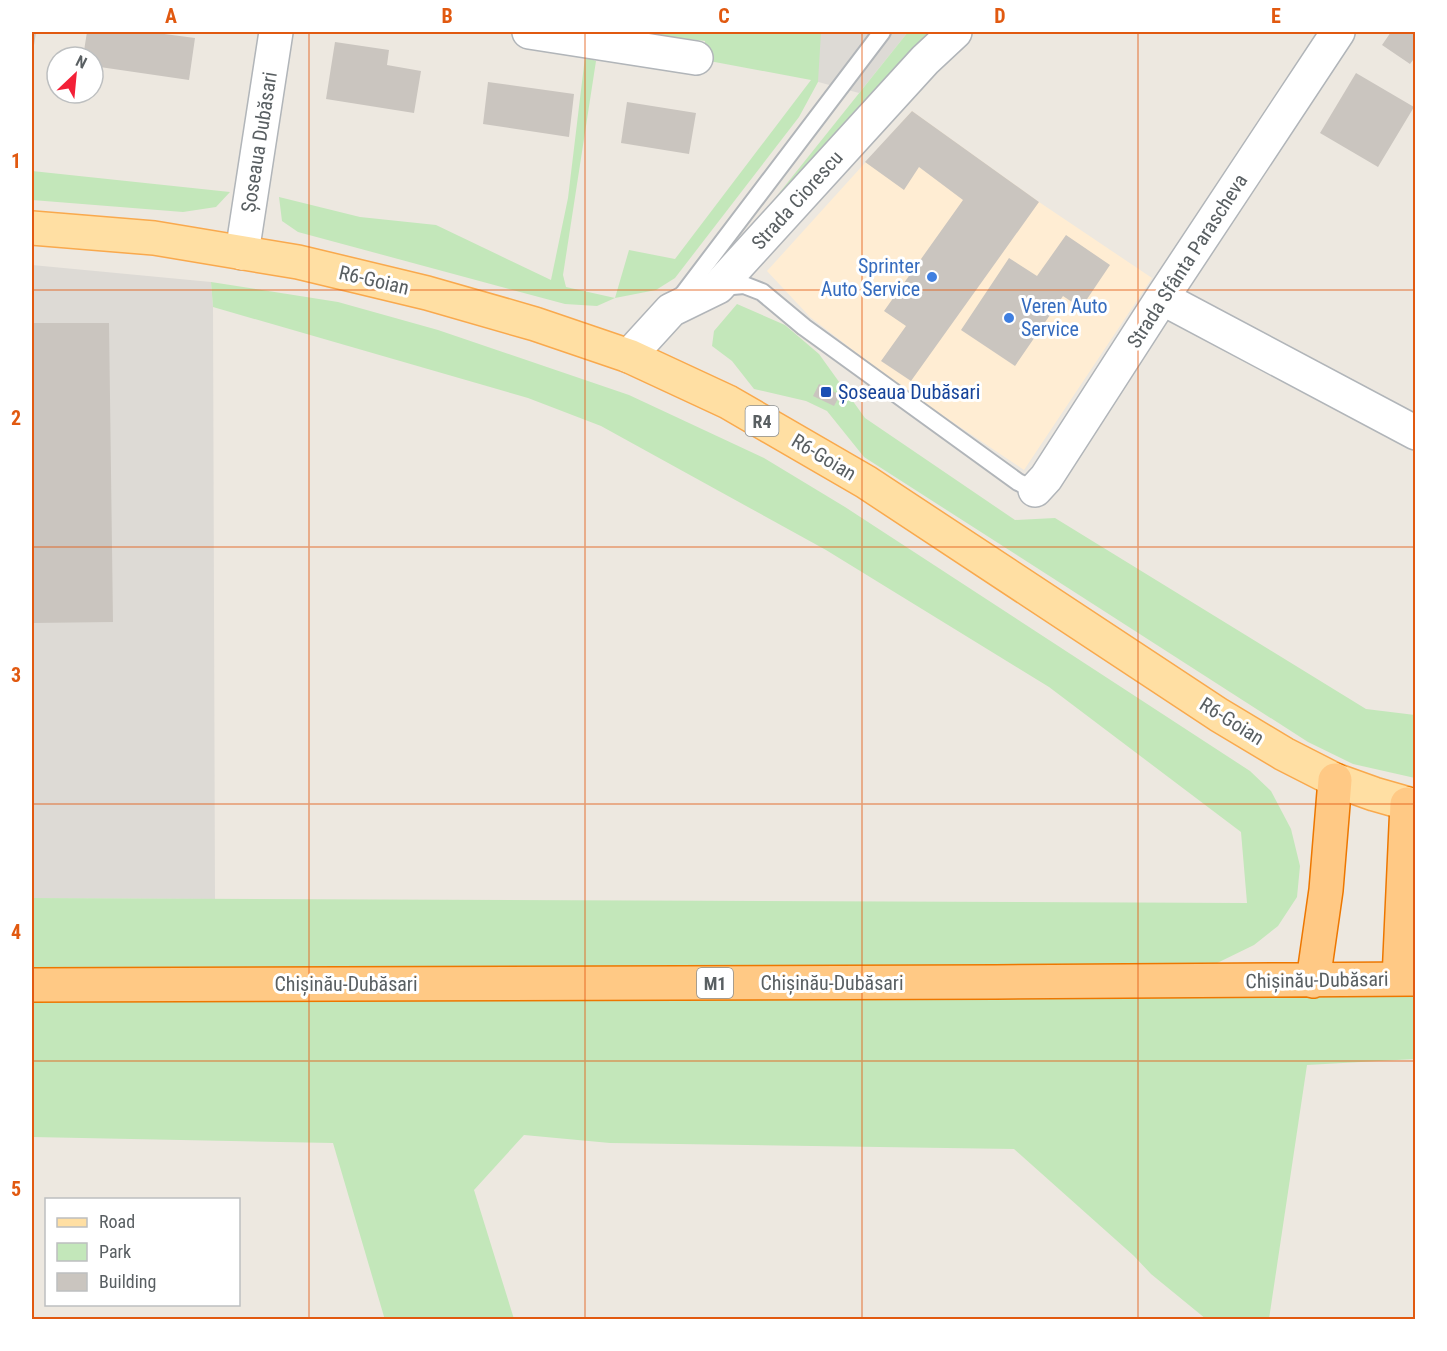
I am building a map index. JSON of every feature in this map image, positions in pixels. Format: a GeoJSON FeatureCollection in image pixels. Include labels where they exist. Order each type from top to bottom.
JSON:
{"type":"FeatureCollection","features":[{"type":"Feature","properties":{"kind":"highway"},"geometry":{"type":"LineString","coordinates":[[1313,981],[1326,890],[1335,780]]}},
{"type":"Feature","properties":{"kind":"highway"},"geometry":{"type":"LineString","coordinates":[[1407,979],[1412,805]]}},
{"type":"Feature","properties":{"kind":"highway","name":"Chișinău-Dubăsari"},"geometry":{"type":"LineString","coordinates":[[32,985],[1407,979]]}},
{"type":"Feature","properties":{"kind":"main road","name":"R6-Goian"},"geometry":{"type":"LineString","coordinates":[[32,228],[154,238],[298,262],[427,293],[535,324],[629,356],[728,402],[876,489],[1220,715],[1284,754],[1335,780],[1412,805]]}},
{"type":"Feature","properties":{"kind":"street","name":"Șoseaua Dubăsari"},"geometry":{"type":"LineString","coordinates":[[242,253],[276,32]]}},
{"type":"Feature","properties":{"kind":"street"},"geometry":{"type":"LineString","coordinates":[[529,32],[696,58]]}},
{"type":"Feature","properties":{"kind":"street","name":"Strada Ciorescu"},"geometry":{"type":"LineString","coordinates":[[629,356],[671,310],[718,287],[925,60],[955,32]]}},
{"type":"Feature","properties":{"kind":"street","name":"Strada Sfânta Parascheva"},"geometry":{"type":"LineString","coordinates":[[1035,490],[1046,478],[1338,32]]}},
{"type":"Feature","properties":{"kind":"street"},"geometry":{"type":"LineString","coordinates":[[1162,298],[1416,433]]}},
{"type":"Feature","properties":{"kind":"lane"},"geometry":{"type":"LineString","coordinates":[[671,310],[882,32]]}},
{"type":"Feature","properties":{"kind":"lane"},"geometry":{"type":"LineString","coordinates":[[718,287],[744,285],[762,292],[804,327],[1018,482],[1035,490]]}},
{"type":"Feature","properties":{"kind":"shaded area"},"geometry":{"type":"Polygon","coordinates":[[[813,32],[908,32],[859,93],[811,80],[813,32]]]}},
{"type":"Feature","properties":{"kind":"shaded area"},"geometry":{"type":"Polygon","coordinates":[[[912,111],[1039,202],[1152,278],[1024,470],[905,390],[810,317],[767,271],[912,111]]]}},
{"type":"Feature","properties":{"kind":"shaded area"},"geometry":{"type":"Polygon","coordinates":[[[32,265],[211,282],[213,307],[215,899],[32,898],[32,265]]]}},
{"type":"Feature","properties":{"kind":"green space"},"geometry":{"type":"Polygon","coordinates":[[[632,32],[821,32],[818,82],[799,117],[675,278],[656,290],[615,298],[629,250],[675,259],[811,80],[704,60],[705,41],[632,32]]]}},
{"type":"Feature","properties":{"kind":"green space"},"geometry":{"type":"Polygon","coordinates":[[[908,32],[942,32],[724,262],[908,32]]]}},
{"type":"Feature","properties":{"kind":"green space"},"geometry":{"type":"Polygon","coordinates":[[[585,57],[596,61],[563,275],[566,287],[615,298],[597,306],[565,304],[298,232],[282,221],[279,197],[360,217],[436,225],[551,280],[568,198],[585,57]]]}},
{"type":"Feature","properties":{"kind":"green space"},"geometry":{"type":"Polygon","coordinates":[[[32,171],[230,192],[216,207],[183,212],[32,200],[32,171]]]}},
{"type":"Feature","properties":{"kind":"green space"},"geometry":{"type":"Polygon","coordinates":[[[211,282],[338,302],[438,330],[629,395],[764,458],[845,507],[1250,771],[1271,791],[1291,829],[1300,866],[1297,897],[1278,926],[1254,945],[1211,966],[32,972],[32,898],[1247,903],[1241,832],[1049,687],[826,550],[601,426],[528,398],[213,307],[211,282]]]}},
{"type":"Feature","properties":{"kind":"green space"},"geometry":{"type":"Polygon","coordinates":[[[737,304],[785,325],[819,354],[865,418],[1015,520],[1055,518],[1366,709],[1415,715],[1415,778],[1353,764],[1308,742],[864,457],[827,411],[806,401],[754,389],[732,361],[712,346],[714,331],[737,304]]]}},
{"type":"Feature","properties":{"kind":"green space"},"geometry":{"type":"Polygon","coordinates":[[[1415,996],[1415,1059],[1307,1065],[1269,1319],[1206,1319],[1151,1274],[1134,1256],[1014,1149],[610,1143],[524,1135],[474,1190],[514,1319],[385,1320],[333,1143],[32,1137],[32,998],[1415,996]]]}},
{"type":"Feature","properties":{"kind":"building"},"geometry":{"type":"Polygon","coordinates":[[[32,32],[36,32],[33,52],[32,52],[32,32]]]}},
{"type":"Feature","properties":{"kind":"building"},"geometry":{"type":"Polygon","coordinates":[[[87,32],[149,32],[195,38],[189,80],[105,68],[105,45],[85,45],[87,32]]]}},
{"type":"Feature","properties":{"kind":"building"},"geometry":{"type":"Polygon","coordinates":[[[1391,32],[1416,32],[1416,56],[1410,64],[1382,45],[1391,32]]]}},
{"type":"Feature","properties":{"kind":"building"},"geometry":{"type":"Polygon","coordinates":[[[335,42],[389,50],[387,65],[421,71],[414,113],[326,99],[335,42]]]}},
{"type":"Feature","properties":{"kind":"building"},"geometry":{"type":"Polygon","coordinates":[[[1356,73],[1414,107],[1378,167],[1320,133],[1356,73]]]}},
{"type":"Feature","properties":{"kind":"building"},"geometry":{"type":"Polygon","coordinates":[[[488,82],[574,94],[569,137],[483,124],[488,82]]]}},
{"type":"Feature","properties":{"kind":"building"},"geometry":{"type":"Polygon","coordinates":[[[627,102],[696,113],[689,154],[621,143],[627,102]]]}},
{"type":"Feature","properties":{"kind":"building"},"geometry":{"type":"Polygon","coordinates":[[[912,111],[1039,202],[911,381],[881,361],[906,326],[884,311],[963,200],[919,167],[904,190],[865,162],[912,111]]]}},
{"type":"Feature","properties":{"kind":"building"},"geometry":{"type":"Polygon","coordinates":[[[1066,235],[1110,265],[1081,308],[1063,296],[1015,366],[961,330],[1009,258],[1037,276],[1066,235]]]}},
{"type":"Feature","properties":{"kind":"building"},"geometry":{"type":"Polygon","coordinates":[[[32,323],[109,323],[113,622],[32,623],[32,323]]]}},
{"type":"Feature","properties":{"kind":"building"},"geometry":{"type":"Polygon","coordinates":[[[819,384],[840,395],[834,406],[813,396],[819,384]]]}},
{"type":"Feature","properties":{"kind":"place","name":"Sprinter Auto Service"},"geometry":{"type":"Point","coordinates":[932,277]}},
{"type":"Feature","properties":{"kind":"place","name":"Veren Auto Service"},"geometry":{"type":"Point","coordinates":[1009,318]}},
{"type":"Feature","properties":{"kind":"place","name":"Șoseaua Dubăsari"},"geometry":{"type":"Point","coordinates":[826,392]}}]}
